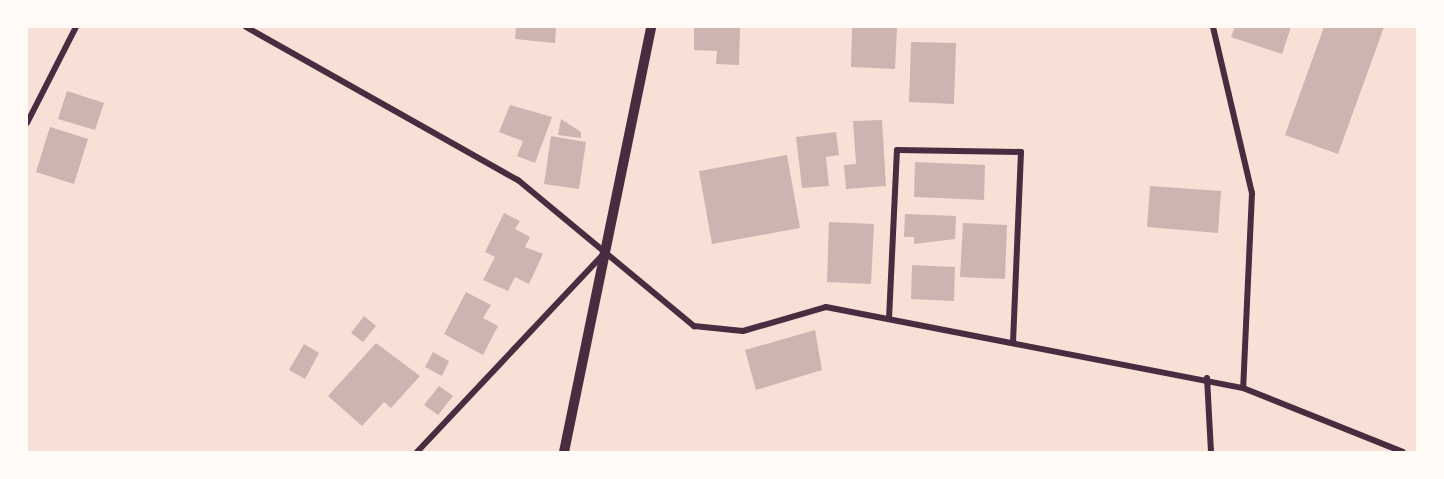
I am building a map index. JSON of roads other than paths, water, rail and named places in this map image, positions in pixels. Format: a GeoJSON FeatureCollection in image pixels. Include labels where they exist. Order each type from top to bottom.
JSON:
{"type":"FeatureCollection","features":[{"type":"Feature","properties":{"kind":"street"},"geometry":{"type":"LineString","coordinates":[[27,123],[76,27]]}},
{"type":"Feature","properties":{"kind":"street"},"geometry":{"type":"LineString","coordinates":[[246,27],[518,180],[694,326],[743,331],[826,307],[1207,378],[1243,388],[1403,452]]}},
{"type":"Feature","properties":{"kind":"street"},"geometry":{"type":"LineString","coordinates":[[564,452],[651,27]]}},
{"type":"Feature","properties":{"kind":"street"},"geometry":{"type":"LineString","coordinates":[[1213,27],[1252,193],[1243,388]]}},
{"type":"Feature","properties":{"kind":"street"},"geometry":{"type":"LineString","coordinates":[[889,319],[897,150],[1021,152],[1013,342]]}},
{"type":"Feature","properties":{"kind":"street"},"geometry":{"type":"LineString","coordinates":[[417,452],[605,252]]}},
{"type":"Feature","properties":{"kind":"street"},"geometry":{"type":"LineString","coordinates":[[1207,378],[1211,452]]}}]}
